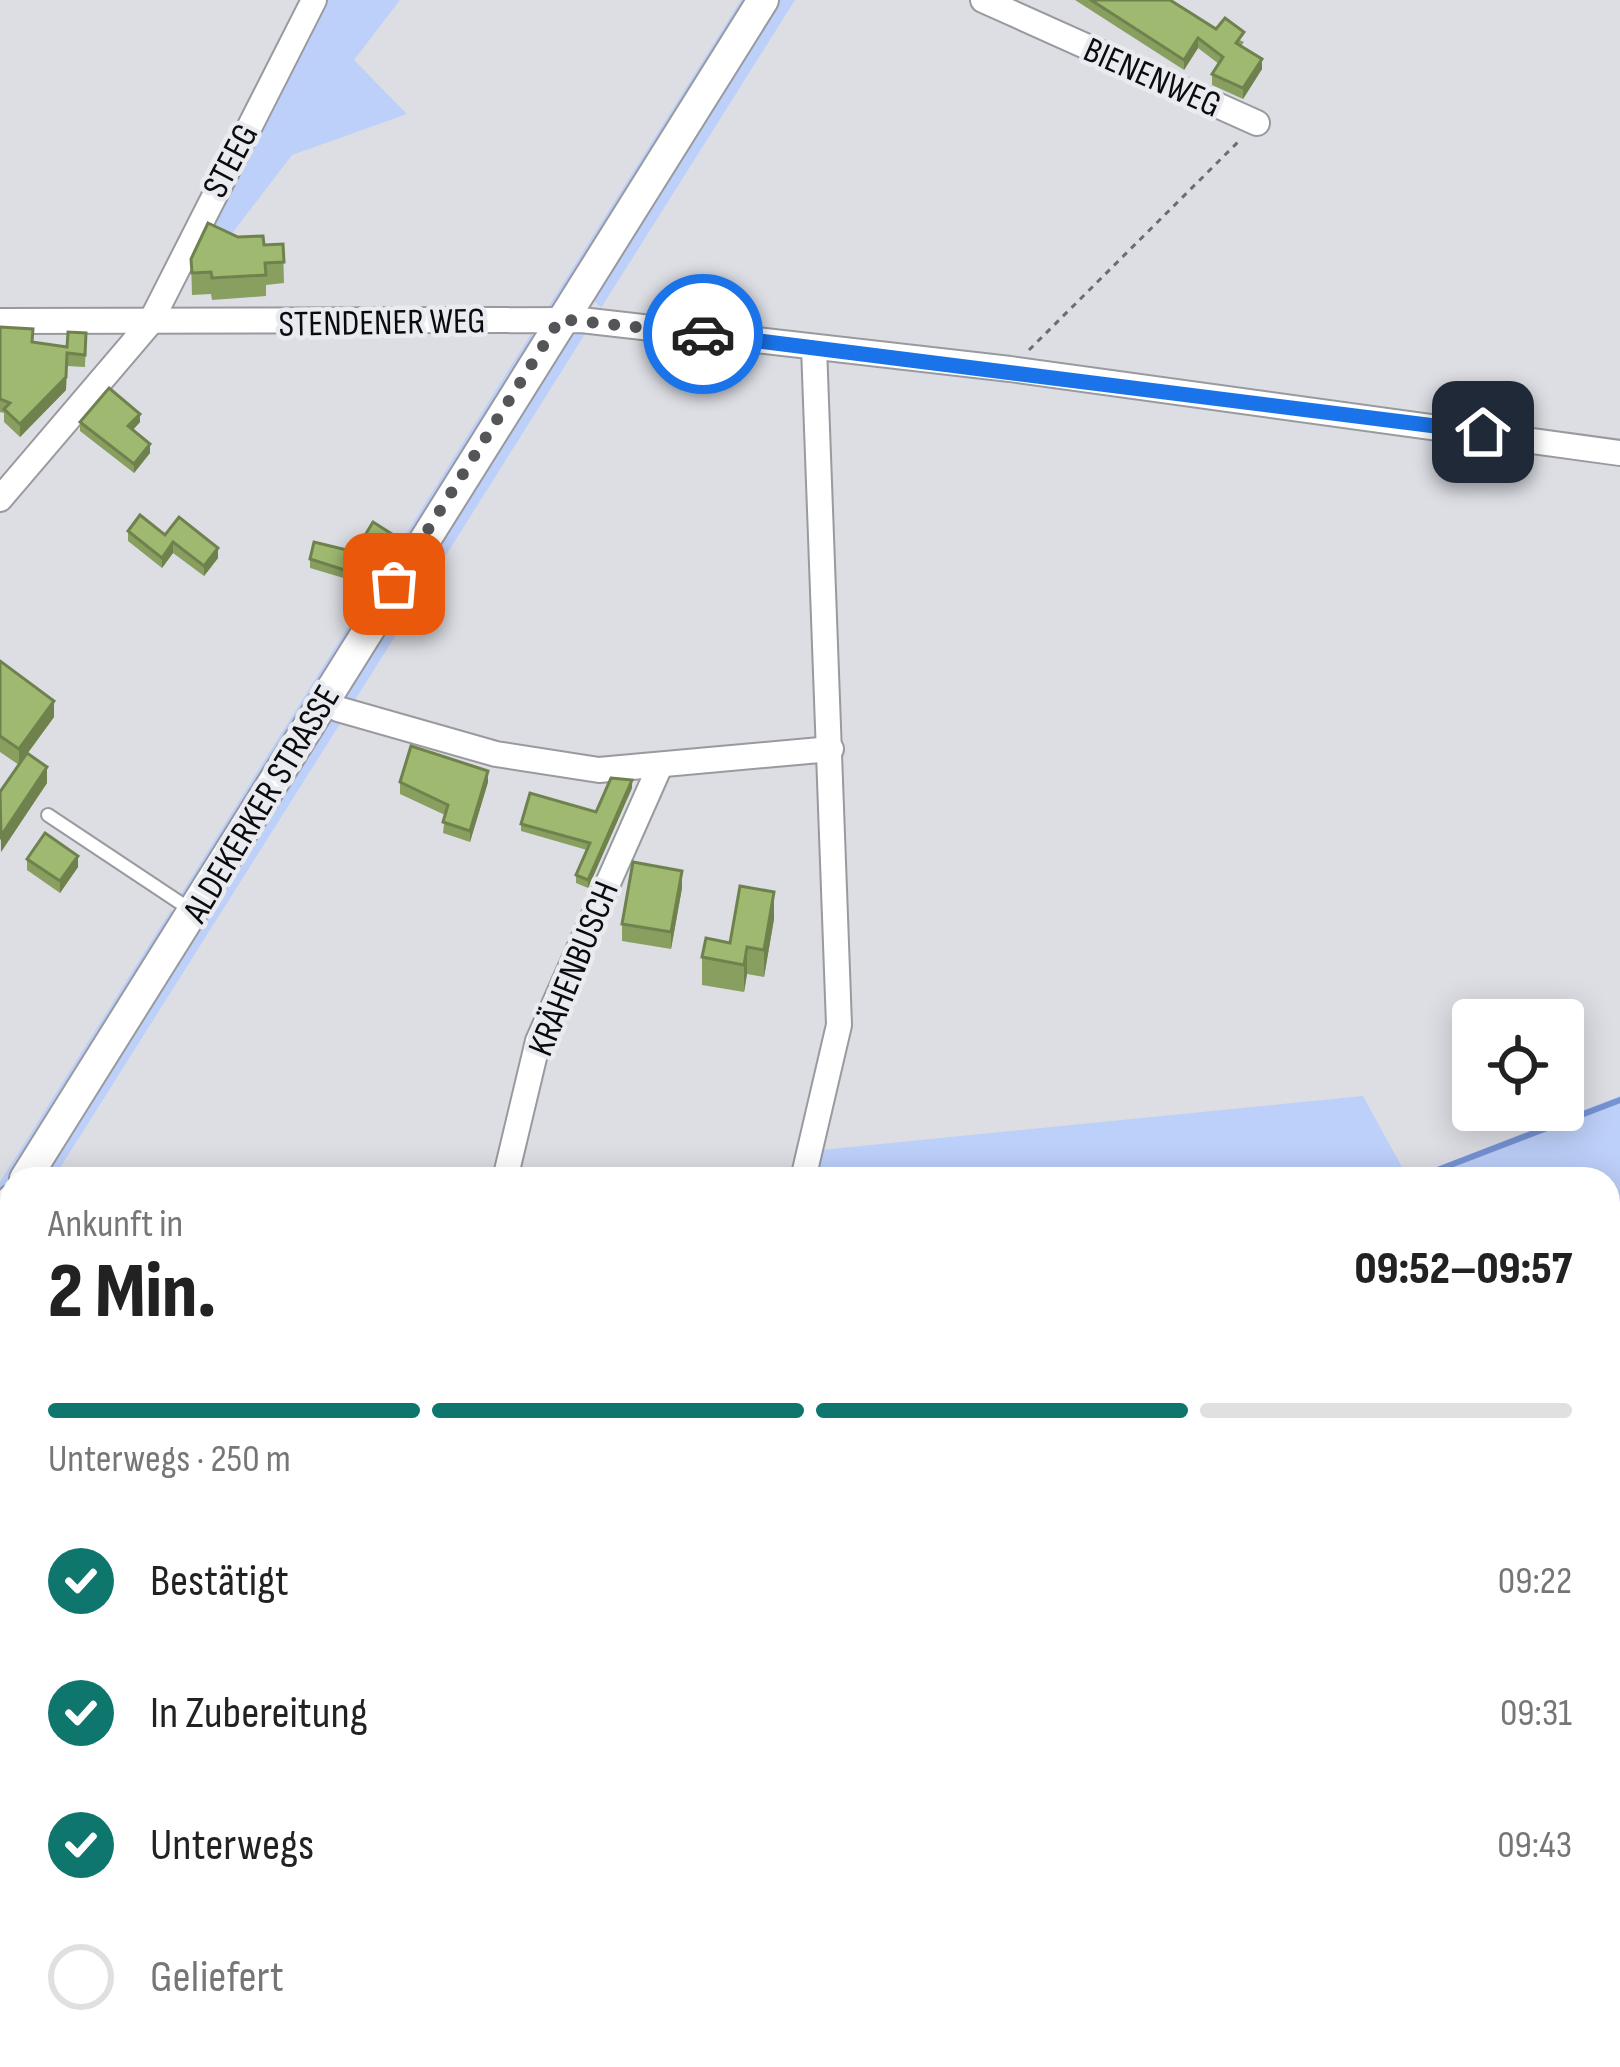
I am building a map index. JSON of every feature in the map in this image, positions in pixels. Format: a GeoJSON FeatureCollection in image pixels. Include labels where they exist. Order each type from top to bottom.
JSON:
{"type":"FeatureCollection","features":[{"type":"Feature","properties":{"kind":"street","name":"STEEG"},"geometry":{"type":"LineString","coordinates":[[0,499],[150,323],[314,0]]}},
{"type":"Feature","properties":{"kind":"street","name":"ALDEKERKER STRASSE"},"geometry":{"type":"LineString","coordinates":[[33,1167],[763,0]]}},
{"type":"Feature","properties":{"kind":"street","name":"BIENENWEG"},"geometry":{"type":"LineString","coordinates":[[982,0],[1257,123]]}},
{"type":"Feature","properties":{"kind":"street","name":"STENDENER WEG"},"geometry":{"type":"LineString","coordinates":[[0,321],[560,319],[1010,369],[1620,453]]}},
{"type":"Feature","properties":{"kind":"street"},"geometry":{"type":"LineString","coordinates":[[806,1167],[839,1024],[814,347]]}},
{"type":"Feature","properties":{"kind":"street"},"geometry":{"type":"LineString","coordinates":[[323,697],[338,709],[496,754],[599,770],[831,749]]}},
{"type":"Feature","properties":{"kind":"street","name":"KRÄHENBUSCH"},"geometry":{"type":"LineString","coordinates":[[508,1167],[538,1041],[660,766]]}},
{"type":"Feature","properties":{"kind":"lane"},"geometry":{"type":"LineString","coordinates":[[48,815],[195,913]]}},
{"type":"Feature","properties":{"kind":"path"},"geometry":{"type":"LineString","coordinates":[[1010,369],[1257,123]]}},
{"type":"Feature","properties":{"kind":"shaded area"},"geometry":{"type":"Polygon","coordinates":[[[323,0],[400,0],[354,60],[407,114],[292,155],[227,240],[204,229],[323,0]]]}},
{"type":"Feature","properties":{"kind":"shaded area"},"geometry":{"type":"Polygon","coordinates":[[[741,0],[750,0],[558,307],[547,309],[741,0]]]}},
{"type":"Feature","properties":{"kind":"shaded area"},"geometry":{"type":"Polygon","coordinates":[[[772,0],[795,0],[601,308],[588,295],[772,0]]]}},
{"type":"Feature","properties":{"kind":"shaded area"},"geometry":{"type":"Polygon","coordinates":[[[531,334],[536,338],[187,900],[179,897],[531,334]]]}},
{"type":"Feature","properties":{"kind":"shaded area"},"geometry":{"type":"Polygon","coordinates":[[[570,334],[585,334],[350,708],[340,700],[570,334]]]}},
{"type":"Feature","properties":{"kind":"shaded area"},"geometry":{"type":"Polygon","coordinates":[[[325,716],[343,719],[61,1167],[44,1167],[325,716]]]}},
{"type":"Feature","properties":{"kind":"shaded area"},"geometry":{"type":"Polygon","coordinates":[[[171,910],[177,916],[21,1167],[9,1167],[171,910]]]}},
{"type":"Feature","properties":{"kind":"shaded area"},"geometry":{"type":"Polygon","coordinates":[[[1363,1096],[1402,1167],[816,1167],[821,1150],[1363,1096]]]}},
{"type":"Feature","properties":{"kind":"shaded area"},"geometry":{"type":"Polygon","coordinates":[[[1620,1096],[1620,1167],[1436,1167],[1530,1131],[1584,1131],[1584,1110],[1620,1096]]]}},
{"type":"Feature","properties":{"kind":"building"},"geometry":{"type":"Polygon","coordinates":[[[1091,0],[1170,0],[1216,29],[1225,18],[1244,32],[1236,43],[1262,59],[1243,88],[1212,74],[1223,57],[1198,38],[1184,60],[1091,0]]]}},
{"type":"Feature","properties":{"kind":"building"},"geometry":{"type":"Polygon","coordinates":[[[208,223],[238,237],[263,236],[264,245],[283,244],[284,262],[265,263],[266,275],[212,278],[211,272],[192,273],[191,259],[208,223]]]}},
{"type":"Feature","properties":{"kind":"building"},"geometry":{"type":"Polygon","coordinates":[[[0,327],[33,329],[32,342],[67,347],[68,332],[86,333],[85,355],[67,353],[66,377],[20,424],[4,409],[10,403],[0,399],[0,327]]]}},
{"type":"Feature","properties":{"kind":"building"},"geometry":{"type":"Polygon","coordinates":[[[109,388],[140,414],[128,426],[150,444],[134,464],[80,422],[109,388]]]}},
{"type":"Feature","properties":{"kind":"building"},"geometry":{"type":"Polygon","coordinates":[[[140,515],[165,535],[179,517],[218,548],[204,566],[173,542],[162,558],[128,531],[140,515]]]}},
{"type":"Feature","properties":{"kind":"building"},"geometry":{"type":"Polygon","coordinates":[[[373,522],[395,536],[377,566],[361,556],[357,574],[310,559],[314,542],[355,552],[373,522]]]}},
{"type":"Feature","properties":{"kind":"building"},"geometry":{"type":"Polygon","coordinates":[[[0,661],[54,701],[19,749],[0,736],[0,661]]]}},
{"type":"Feature","properties":{"kind":"building"},"geometry":{"type":"Polygon","coordinates":[[[411,746],[488,771],[470,831],[443,822],[448,805],[400,782],[411,746]]]}},
{"type":"Feature","properties":{"kind":"building"},"geometry":{"type":"Polygon","coordinates":[[[27,753],[47,767],[1,836],[0,792],[27,753]]]}},
{"type":"Feature","properties":{"kind":"building"},"geometry":{"type":"Polygon","coordinates":[[[611,778],[632,780],[588,880],[576,875],[590,843],[521,824],[530,793],[596,812],[611,778]]]}},
{"type":"Feature","properties":{"kind":"building"},"geometry":{"type":"Polygon","coordinates":[[[45,833],[78,856],[60,881],[27,859],[45,833]]]}},
{"type":"Feature","properties":{"kind":"building"},"geometry":{"type":"Polygon","coordinates":[[[633,862],[682,871],[671,932],[622,924],[633,862]]]}},
{"type":"Feature","properties":{"kind":"building"},"geometry":{"type":"Polygon","coordinates":[[[740,886],[774,892],[764,950],[747,947],[744,965],[702,957],[706,938],[730,943],[740,886]]]}},
{"type":"Feature","properties":{"kind":"waterway"},"geometry":{"type":"LineString","coordinates":[[1445,1167],[1620,1100]]}},
{"type":"Feature","properties":{"kind":"way so far"},"geometry":{"type":"LineString","coordinates":[[394,584],[560,319],[703,334]]}},
{"type":"Feature","properties":{"kind":"route"},"geometry":{"type":"LineString","coordinates":[[703,334],[1483,432]]}}]}
